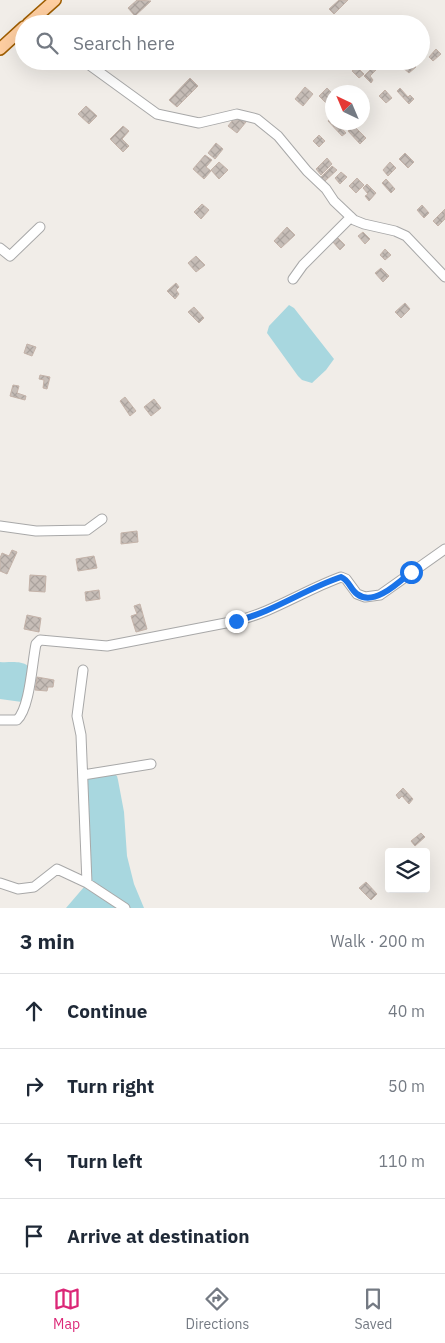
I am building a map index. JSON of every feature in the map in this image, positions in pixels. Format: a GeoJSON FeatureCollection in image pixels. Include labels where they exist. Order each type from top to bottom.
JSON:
{"type":"FeatureCollection","features":[{"type":"Feature","properties":{"kind":"main road"},"geometry":{"type":"LineString","coordinates":[[37,15],[54,0]]}},
{"type":"Feature","properties":{"kind":"main road"},"geometry":{"type":"LineString","coordinates":[[0,49],[15,36]]}},
{"type":"Feature","properties":{"kind":"street"},"geometry":{"type":"LineString","coordinates":[[96,70],[157,114],[199,123],[237,114],[257,119],[278,136],[307,171],[326,189],[334,202],[351,217],[359,222],[406,236],[445,277]]}},
{"type":"Feature","properties":{"kind":"street"},"geometry":{"type":"LineString","coordinates":[[293,279],[303,265],[351,217]]}},
{"type":"Feature","properties":{"kind":"street"},"geometry":{"type":"LineString","coordinates":[[0,248],[10,256],[40,227]]}},
{"type":"Feature","properties":{"kind":"street"},"geometry":{"type":"LineString","coordinates":[[0,526],[36,531],[87,530],[102,519]]}},
{"type":"Feature","properties":{"kind":"street"},"geometry":{"type":"LineString","coordinates":[[0,720],[17,720],[22,713],[33,669],[36,644],[40,640],[106,646],[236,621],[248,618],[341,577],[346,579],[357,594],[364,597],[380,595],[444,550]]}},
{"type":"Feature","properties":{"kind":"street"},"geometry":{"type":"LineString","coordinates":[[83,670],[77,716],[81,735],[87,883]]}},
{"type":"Feature","properties":{"kind":"street"},"geometry":{"type":"LineString","coordinates":[[82,775],[151,764]]}},
{"type":"Feature","properties":{"kind":"street"},"geometry":{"type":"LineString","coordinates":[[0,883],[18,889],[34,887],[57,869],[87,883],[125,908]]}},
{"type":"Feature","properties":{"kind":"water"},"geometry":{"type":"Polygon","coordinates":[[[289,305],[294,308],[334,359],[326,370],[312,383],[302,380],[298,376],[267,333],[269,326],[289,305]]]}},
{"type":"Feature","properties":{"kind":"water"},"geometry":{"type":"Polygon","coordinates":[[[0,662],[18,662],[28,666],[22,702],[0,699],[0,662]]]}},
{"type":"Feature","properties":{"kind":"water"},"geometry":{"type":"Polygon","coordinates":[[[114,774],[117,776],[124,812],[127,856],[134,884],[144,908],[128,908],[89,880],[87,778],[114,774]]]}},
{"type":"Feature","properties":{"kind":"water"},"geometry":{"type":"Polygon","coordinates":[[[84,887],[116,908],[66,908],[84,887]]]}},
{"type":"Feature","properties":{"kind":"building"},"geometry":{"type":"Polygon","coordinates":[[[137,0],[151,1],[136,15],[128,8],[137,0]]]}},
{"type":"Feature","properties":{"kind":"building"},"geometry":{"type":"Polygon","coordinates":[[[339,0],[348,0],[334,14],[329,9],[339,0]]]}},
{"type":"Feature","properties":{"kind":"building"},"geometry":{"type":"Polygon","coordinates":[[[436,49],[441,54],[433,61],[430,56],[436,49]]]}},
{"type":"Feature","properties":{"kind":"building"},"geometry":{"type":"Polygon","coordinates":[[[360,70],[364,74],[359,78],[352,71],[360,70]]]}},
{"type":"Feature","properties":{"kind":"building"},"geometry":{"type":"Polygon","coordinates":[[[370,70],[376,70],[370,76],[373,80],[371,83],[364,76],[370,70]]]}},
{"type":"Feature","properties":{"kind":"building"},"geometry":{"type":"Polygon","coordinates":[[[190,78],[198,86],[177,107],[169,100],[190,78]]]}},
{"type":"Feature","properties":{"kind":"building"},"geometry":{"type":"Polygon","coordinates":[[[305,87],[313,94],[303,106],[295,99],[305,87]]]}},
{"type":"Feature","properties":{"kind":"building"},"geometry":{"type":"Polygon","coordinates":[[[400,88],[408,97],[410,95],[414,99],[409,104],[397,91],[400,88]]]}},
{"type":"Feature","properties":{"kind":"building"},"geometry":{"type":"Polygon","coordinates":[[[325,90],[325,102],[319,96],[325,90]]]}},
{"type":"Feature","properties":{"kind":"building"},"geometry":{"type":"Polygon","coordinates":[[[385,90],[392,98],[386,103],[379,96],[385,90]]]}},
{"type":"Feature","properties":{"kind":"building"},"geometry":{"type":"Polygon","coordinates":[[[86,106],[97,116],[89,124],[78,114],[86,106]]]}},
{"type":"Feature","properties":{"kind":"building"},"geometry":{"type":"Polygon","coordinates":[[[237,115],[246,122],[237,133],[228,126],[237,115]]]}},
{"type":"Feature","properties":{"kind":"building"},"geometry":{"type":"Polygon","coordinates":[[[123,126],[129,131],[122,139],[129,146],[123,152],[110,139],[123,126]]]}},
{"type":"Feature","properties":{"kind":"building"},"geometry":{"type":"Polygon","coordinates":[[[336,130],[343,130],[346,133],[342,136],[336,130]]]}},
{"type":"Feature","properties":{"kind":"building"},"geometry":{"type":"Polygon","coordinates":[[[358,130],[366,138],[360,144],[348,131],[358,130]]]}},
{"type":"Feature","properties":{"kind":"building"},"geometry":{"type":"Polygon","coordinates":[[[319,135],[325,141],[319,147],[313,141],[319,135]]]}},
{"type":"Feature","properties":{"kind":"building"},"geometry":{"type":"Polygon","coordinates":[[[216,143],[223,149],[215,159],[208,153],[216,143]]]}},
{"type":"Feature","properties":{"kind":"building"},"geometry":{"type":"Polygon","coordinates":[[[405,153],[414,162],[408,168],[399,159],[405,153]]]}},
{"type":"Feature","properties":{"kind":"building"},"geometry":{"type":"Polygon","coordinates":[[[205,155],[212,160],[206,167],[211,171],[204,179],[193,169],[205,155]]]}},
{"type":"Feature","properties":{"kind":"building"},"geometry":{"type":"Polygon","coordinates":[[[327,158],[332,164],[321,175],[316,169],[327,158]]]}},
{"type":"Feature","properties":{"kind":"building"},"geometry":{"type":"Polygon","coordinates":[[[219,162],[228,170],[219,179],[211,170],[219,162]]]}},
{"type":"Feature","properties":{"kind":"building"},"geometry":{"type":"Polygon","coordinates":[[[390,162],[396,168],[388,176],[383,170],[390,162]]]}},
{"type":"Feature","properties":{"kind":"building"},"geometry":{"type":"Polygon","coordinates":[[[332,166],[337,170],[325,181],[321,177],[332,166]]]}},
{"type":"Feature","properties":{"kind":"building"},"geometry":{"type":"Polygon","coordinates":[[[341,172],[347,177],[340,184],[335,178],[341,172]]]}},
{"type":"Feature","properties":{"kind":"building"},"geometry":{"type":"Polygon","coordinates":[[[357,178],[364,185],[356,193],[349,186],[357,178]]]}},
{"type":"Feature","properties":{"kind":"building"},"geometry":{"type":"Polygon","coordinates":[[[386,179],[395,189],[391,193],[382,183],[386,179]]]}},
{"type":"Feature","properties":{"kind":"building"},"geometry":{"type":"Polygon","coordinates":[[[367,184],[376,193],[369,201],[365,196],[368,194],[363,188],[367,184]]]}},
{"type":"Feature","properties":{"kind":"building"},"geometry":{"type":"Polygon","coordinates":[[[202,204],[209,210],[201,219],[194,212],[202,204]]]}},
{"type":"Feature","properties":{"kind":"building"},"geometry":{"type":"Polygon","coordinates":[[[422,205],[429,213],[424,218],[417,210],[422,205]]]}},
{"type":"Feature","properties":{"kind":"building"},"geometry":{"type":"Polygon","coordinates":[[[445,209],[445,219],[438,226],[433,221],[445,209]]]}},
{"type":"Feature","properties":{"kind":"building"},"geometry":{"type":"Polygon","coordinates":[[[287,227],[295,235],[281,248],[274,241],[287,227]]]}},
{"type":"Feature","properties":{"kind":"building"},"geometry":{"type":"Polygon","coordinates":[[[363,232],[370,239],[365,244],[358,236],[363,232]]]}},
{"type":"Feature","properties":{"kind":"building"},"geometry":{"type":"Polygon","coordinates":[[[337,237],[345,245],[340,250],[332,241],[337,237]]]}},
{"type":"Feature","properties":{"kind":"building"},"geometry":{"type":"Polygon","coordinates":[[[385,249],[391,255],[385,260],[380,255],[385,249]]]}},
{"type":"Feature","properties":{"kind":"building"},"geometry":{"type":"Polygon","coordinates":[[[196,256],[205,265],[196,272],[188,263],[196,256]]]}},
{"type":"Feature","properties":{"kind":"building"},"geometry":{"type":"Polygon","coordinates":[[[381,268],[389,276],[383,282],[375,273],[381,268]]]}},
{"type":"Feature","properties":{"kind":"building"},"geometry":{"type":"Polygon","coordinates":[[[176,283],[179,287],[176,290],[179,294],[175,299],[167,291],[176,283]]]}},
{"type":"Feature","properties":{"kind":"building"},"geometry":{"type":"Polygon","coordinates":[[[405,303],[410,309],[401,318],[395,312],[405,303]]]}},
{"type":"Feature","properties":{"kind":"building"},"geometry":{"type":"Polygon","coordinates":[[[194,307],[204,318],[199,323],[188,312],[194,307]]]}},
{"type":"Feature","properties":{"kind":"building"},"geometry":{"type":"Polygon","coordinates":[[[27,344],[36,347],[32,356],[24,353],[27,344]]]}},
{"type":"Feature","properties":{"kind":"building"},"geometry":{"type":"Polygon","coordinates":[[[40,375],[50,377],[47,389],[43,388],[44,380],[39,379],[40,375]]]}},
{"type":"Feature","properties":{"kind":"building"},"geometry":{"type":"Polygon","coordinates":[[[13,385],[19,386],[17,393],[26,396],[25,400],[10,396],[13,385]]]}},
{"type":"Feature","properties":{"kind":"building"},"geometry":{"type":"Polygon","coordinates":[[[125,397],[136,411],[130,416],[120,401],[125,397]]]}},
{"type":"Feature","properties":{"kind":"building"},"geometry":{"type":"Polygon","coordinates":[[[154,399],[161,408],[151,416],[144,407],[154,399]]]}},
{"type":"Feature","properties":{"kind":"building"},"geometry":{"type":"Polygon","coordinates":[[[137,531],[138,542],[121,544],[121,533],[137,531]]]}},
{"type":"Feature","properties":{"kind":"building"},"geometry":{"type":"Polygon","coordinates":[[[12,550],[17,552],[7,574],[0,571],[0,558],[2,553],[9,556],[12,550]]]}},
{"type":"Feature","properties":{"kind":"building"},"geometry":{"type":"Polygon","coordinates":[[[94,556],[97,568],[78,571],[76,559],[94,556]]]}},
{"type":"Feature","properties":{"kind":"building"},"geometry":{"type":"Polygon","coordinates":[[[30,575],[46,576],[45,592],[29,591],[30,575]]]}},
{"type":"Feature","properties":{"kind":"building"},"geometry":{"type":"Polygon","coordinates":[[[99,590],[100,599],[86,601],[85,592],[99,590]]]}},
{"type":"Feature","properties":{"kind":"building"},"geometry":{"type":"Polygon","coordinates":[[[140,604],[147,629],[136,632],[131,616],[137,614],[134,606],[140,604]]]}},
{"type":"Feature","properties":{"kind":"building"},"geometry":{"type":"Polygon","coordinates":[[[27,615],[41,618],[39,632],[24,629],[27,615]]]}},
{"type":"Feature","properties":{"kind":"building"},"geometry":{"type":"Polygon","coordinates":[[[37,677],[54,680],[53,687],[48,687],[47,691],[35,690],[37,677]]]}},
{"type":"Feature","properties":{"kind":"building"},"geometry":{"type":"Polygon","coordinates":[[[403,788],[413,799],[409,804],[402,796],[399,799],[396,795],[403,788]]]}},
{"type":"Feature","properties":{"kind":"building"},"geometry":{"type":"Polygon","coordinates":[[[421,833],[425,837],[415,846],[411,841],[421,833]]]}},
{"type":"Feature","properties":{"kind":"building"},"geometry":{"type":"Polygon","coordinates":[[[366,882],[377,894],[371,900],[359,888],[366,882]]]}},
{"type":"Feature","properties":{"kind":"route"},"geometry":{"type":"LineString","coordinates":[[236,621],[248,618],[341,577],[346,579],[357,594],[364,597],[373,597],[386,592],[411,572]]}}]}
